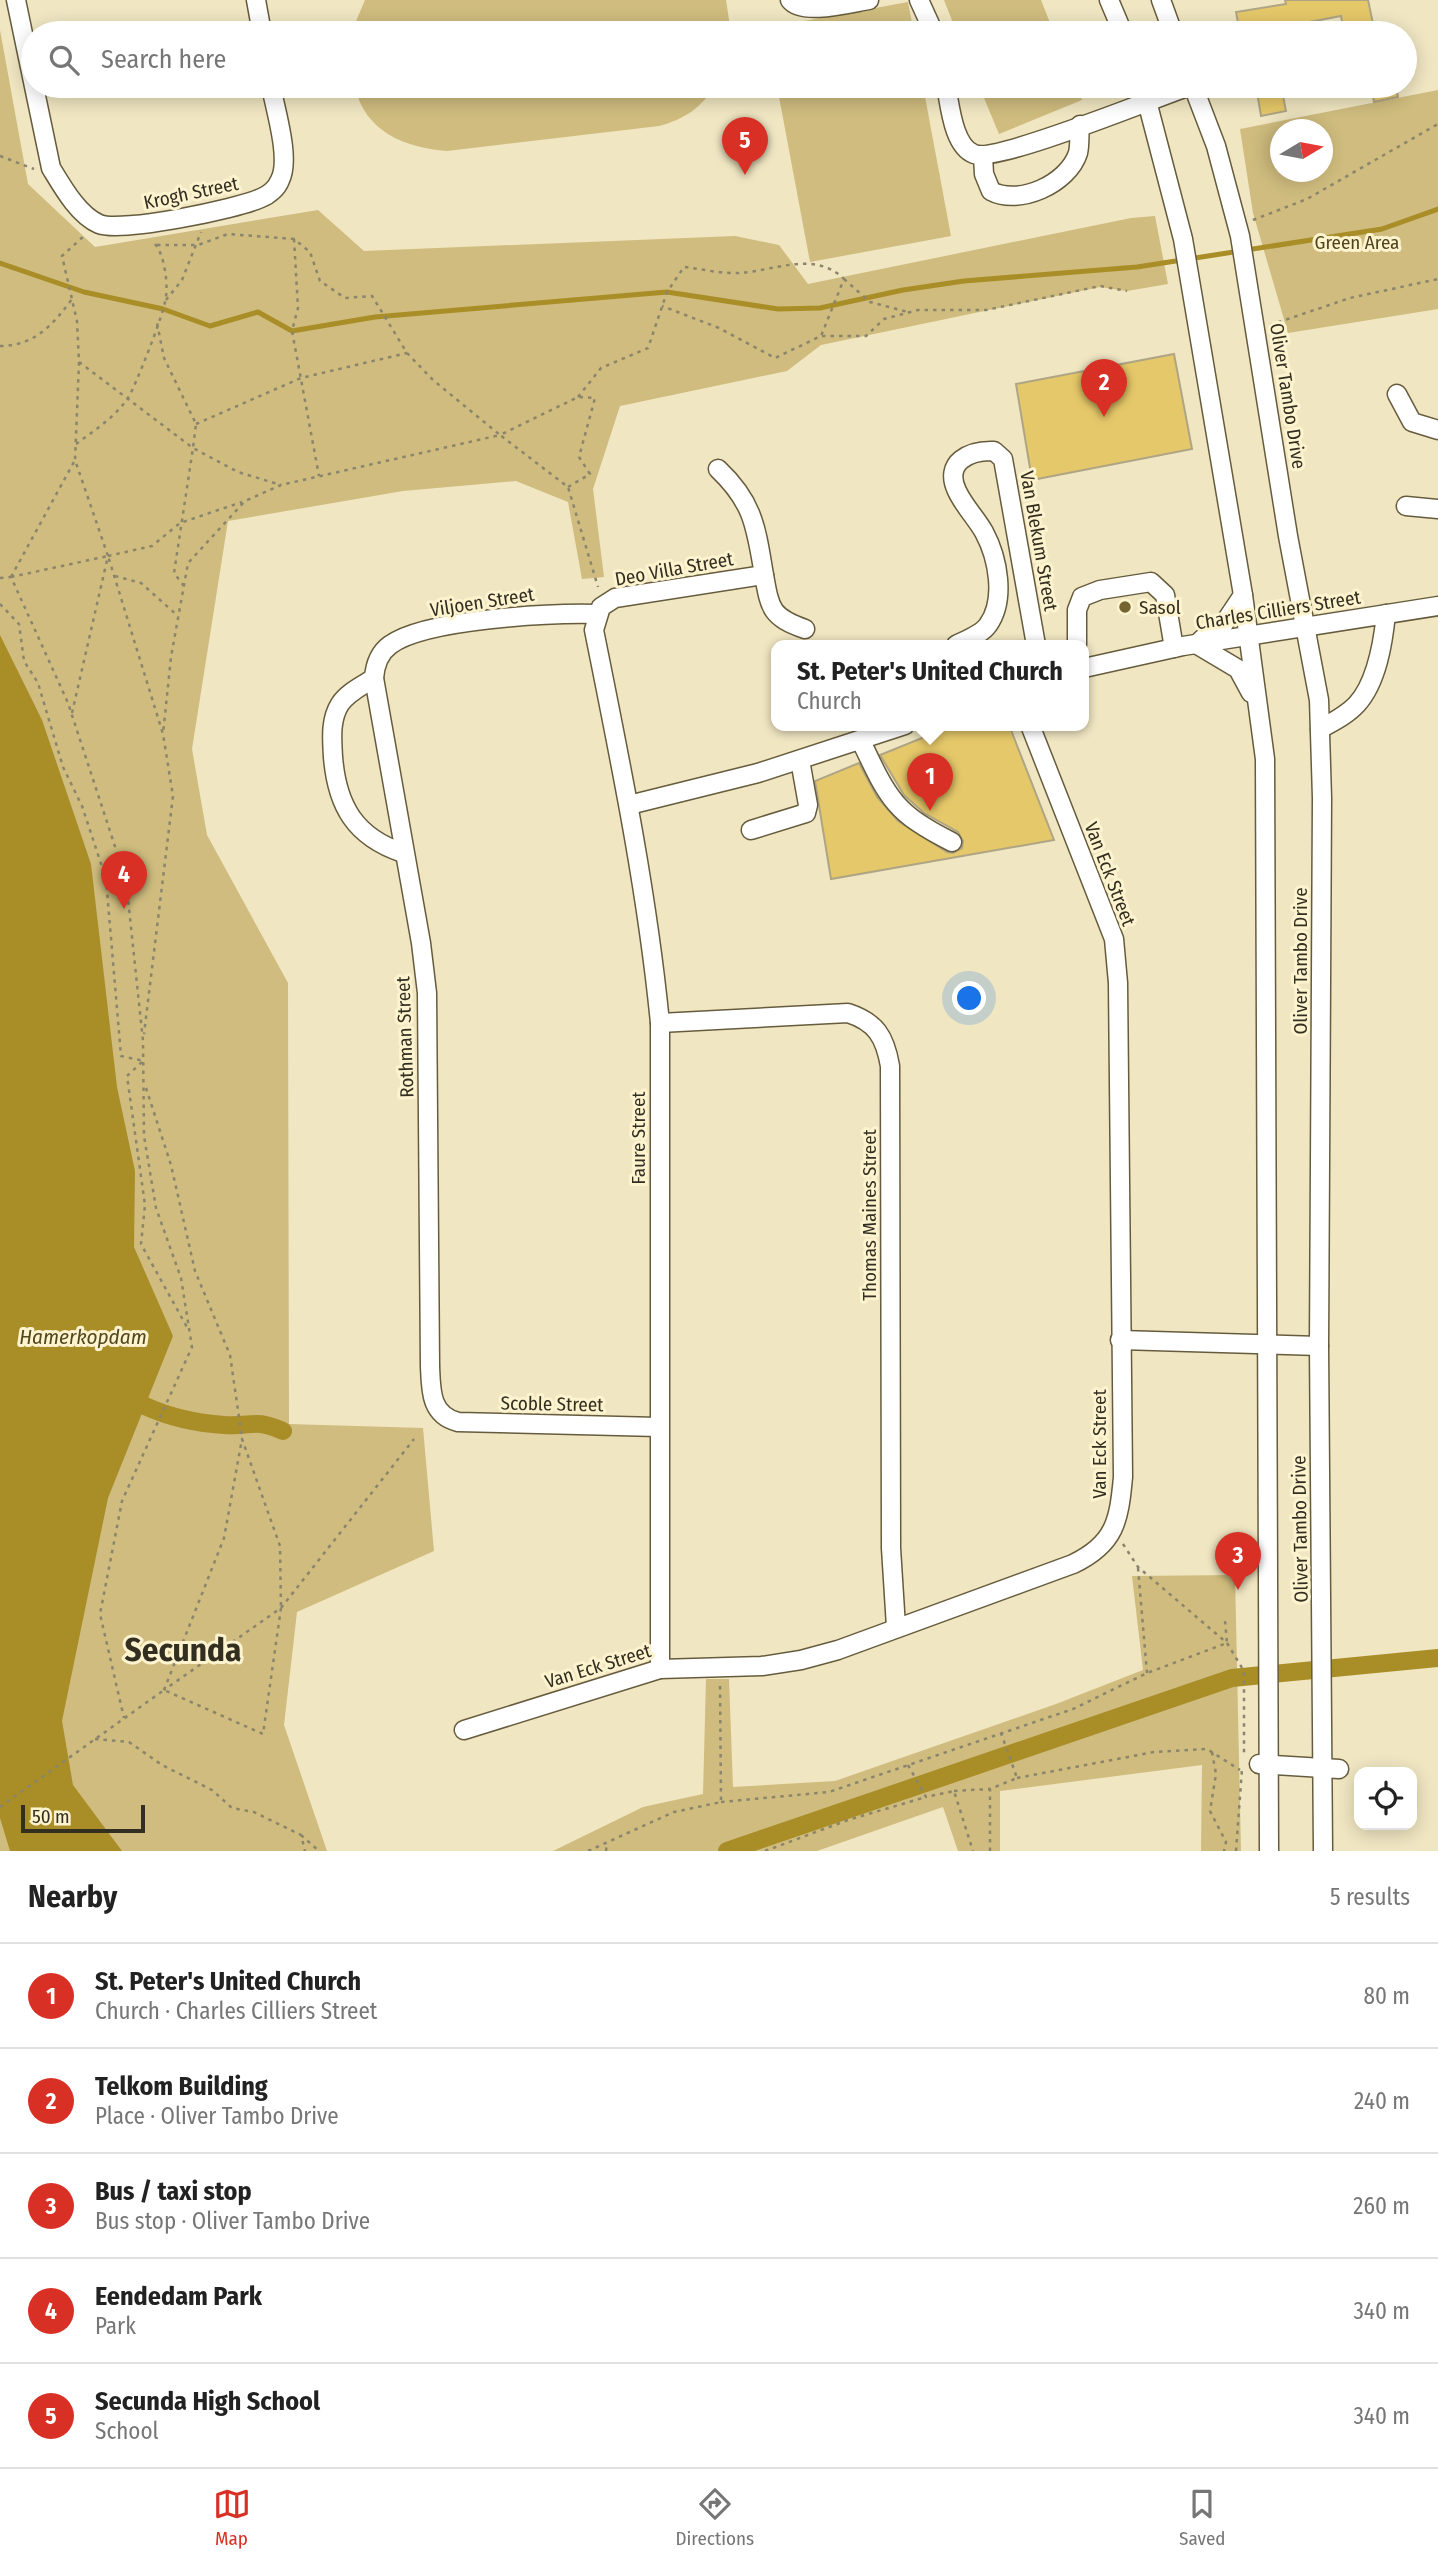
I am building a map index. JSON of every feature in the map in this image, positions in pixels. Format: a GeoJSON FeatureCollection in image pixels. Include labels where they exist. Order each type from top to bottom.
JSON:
{"type":"FeatureCollection","features":[{"type":"Feature","properties":{"kind":"street"},"geometry":{"type":"LineString","coordinates":[[16,0],[21,24]]}},
{"type":"Feature","properties":{"kind":"street"},"geometry":{"type":"LineString","coordinates":[[256,0],[260,21]]}},
{"type":"Feature","properties":{"kind":"street"},"geometry":{"type":"LineString","coordinates":[[790,0],[794,5],[805,9],[869,0]]}},
{"type":"Feature","properties":{"kind":"street"},"geometry":{"type":"LineString","coordinates":[[919,0],[929,21]]}},
{"type":"Feature","properties":{"kind":"street"},"geometry":{"type":"LineString","coordinates":[[1109,0],[1118,21]]}},
{"type":"Feature","properties":{"kind":"street"},"geometry":{"type":"LineString","coordinates":[[1161,0],[1169,21]]}},
{"type":"Feature","properties":{"kind":"street"},"geometry":{"type":"LineString","coordinates":[[36,98],[51,168],[63,189],[96,223]]}},
{"type":"Feature","properties":{"kind":"street","name":"Krogh Street"},"geometry":{"type":"LineString","coordinates":[[96,223],[108,227],[134,226],[207,212],[264,197],[281,179],[284,161],[273,98]]}},
{"type":"Feature","properties":{"kind":"street"},"geometry":{"type":"LineString","coordinates":[[949,98],[961,142],[972,153],[983,156],[1010,150],[1080,125],[1135,98]]}},
{"type":"Feature","properties":{"kind":"street","name":"Oliver Tambo Drive"},"geometry":{"type":"LineString","coordinates":[[1146,98],[1183,239],[1243,596],[1265,759],[1266,1346],[1255,1766],[1269,1851]]}},
{"type":"Feature","properties":{"kind":"street","name":"Oliver Tambo Drive"},"geometry":{"type":"LineString","coordinates":[[1197,98],[1216,146],[1245,265],[1288,536],[1319,699],[1319,1346],[1331,1769],[1323,1851]]}},
{"type":"Feature","properties":{"kind":"street"},"geometry":{"type":"LineString","coordinates":[[983,156],[984,174],[990,191],[1010,196],[1046,188],[1064,174],[1078,153],[1080,125]]}},
{"type":"Feature","properties":{"kind":"street"},"geometry":{"type":"LineString","coordinates":[[1397,394],[1412,422],[1438,430]]}},
{"type":"Feature","properties":{"kind":"street","name":"Van Blekum Street"},"geometry":{"type":"LineString","coordinates":[[965,640],[987,628],[998,605],[993,549],[956,489],[954,476],[957,463],[965,455],[979,450],[994,451],[1003,459],[1035,640]]}},
{"type":"Feature","properties":{"kind":"street","name":"Deo Villa Street"},"geometry":{"type":"LineString","coordinates":[[718,469],[747,503],[757,533],[774,612],[787,623],[805,629]]}},
{"type":"Feature","properties":{"kind":"street"},"geometry":{"type":"LineString","coordinates":[[1406,506],[1438,509]]}},
{"type":"Feature","properties":{"kind":"street","name":"Deo Villa Street"},"geometry":{"type":"LineString","coordinates":[[601,608],[625,595],[764,575]]}},
{"type":"Feature","properties":{"kind":"street"},"geometry":{"type":"LineString","coordinates":[[1077,640],[1077,610],[1082,597],[1100,590],[1151,582],[1165,595],[1184,646],[1238,669],[1260,719]]}},
{"type":"Feature","properties":{"kind":"street"},"geometry":{"type":"LineString","coordinates":[[1184,646],[1221,628],[1243,596]]}},
{"type":"Feature","properties":{"kind":"street","name":"Charles Cilliers Street"},"geometry":{"type":"LineString","coordinates":[[1089,667],[1184,646],[1438,606]]}},
{"type":"Feature","properties":{"kind":"street","name":"Viljoen Street"},"geometry":{"type":"LineString","coordinates":[[380,654],[391,644],[411,635],[539,613],[601,608]]}},
{"type":"Feature","properties":{"kind":"street","name":"Faure Street"},"geometry":{"type":"LineString","coordinates":[[601,608],[594,630],[629,805],[655,968],[660,1023],[660,1669]]}},
{"type":"Feature","properties":{"kind":"street"},"geometry":{"type":"LineString","coordinates":[[1320,729],[1350,711],[1364,696],[1382,646],[1386,614]]}},
{"type":"Feature","properties":{"kind":"street","name":"Rothman Street"},"geometry":{"type":"LineString","coordinates":[[380,654],[374,678],[421,943],[427,993],[431,1389],[435,1405],[447,1419]]}},
{"type":"Feature","properties":{"kind":"street"},"geometry":{"type":"LineString","coordinates":[[374,678],[350,693],[334,717],[331,737],[335,774],[340,797],[359,827],[379,845],[403,853]]}},
{"type":"Feature","properties":{"kind":"street"},"geometry":{"type":"LineString","coordinates":[[629,805],[800,760],[888,731]]}},
{"type":"Feature","properties":{"kind":"street","name":"Van Eck Street"},"geometry":{"type":"LineString","coordinates":[[464,1730],[660,1669],[762,1666],[801,1660],[838,1650],[1073,1564],[1104,1545],[1113,1530],[1120,1507],[1123,1477],[1120,1047],[1114,939],[1032,731]]}},
{"type":"Feature","properties":{"kind":"street"},"geometry":{"type":"LineString","coordinates":[[861,741],[890,798],[914,823],[952,842]]}},
{"type":"Feature","properties":{"kind":"street"},"geometry":{"type":"LineString","coordinates":[[751,831],[806,813],[808,805],[800,760]]}},
{"type":"Feature","properties":{"kind":"street","name":"Thomas Maines Street"},"geometry":{"type":"LineString","coordinates":[[660,1023],[848,1013],[872,1024],[882,1035],[890,1066],[891,1548],[896,1627]]}},
{"type":"Feature","properties":{"kind":"street"},"geometry":{"type":"LineString","coordinates":[[1120,1340],[1319,1346]]}},
{"type":"Feature","properties":{"kind":"street","name":"Scoble Street"},"geometry":{"type":"LineString","coordinates":[[447,1419],[492,1424],[658,1427]]}},
{"type":"Feature","properties":{"kind":"street"},"geometry":{"type":"LineString","coordinates":[[1255,1766],[1331,1769]]}},
{"type":"Feature","properties":{"kind":"path"},"geometry":{"type":"LineString","coordinates":[[1238,231],[1307,199],[1438,124]]}},
{"type":"Feature","properties":{"kind":"path"},"geometry":{"type":"LineString","coordinates":[[0,156],[36,170],[51,168]]}},
{"type":"Feature","properties":{"kind":"path"},"geometry":{"type":"LineString","coordinates":[[76,444],[110,419],[128,398],[166,301],[182,281],[198,245],[207,212]]}},
{"type":"Feature","properties":{"kind":"path"},"geometry":{"type":"LineString","coordinates":[[96,223],[62,256],[77,321],[79,362],[75,460],[163,734],[173,796],[143,1041]]}},
{"type":"Feature","properties":{"kind":"path"},"geometry":{"type":"LineString","coordinates":[[134,226],[157,245],[163,266],[166,301]]}},
{"type":"Feature","properties":{"kind":"path"},"geometry":{"type":"LineString","coordinates":[[157,245],[198,245],[228,234],[294,239],[310,252],[320,281],[345,298],[372,296],[407,353],[433,380],[568,487],[601,608]]}},
{"type":"Feature","properties":{"kind":"path"},"geometry":{"type":"LineString","coordinates":[[294,239],[298,308],[292,331],[318,476]]}},
{"type":"Feature","properties":{"kind":"path"},"geometry":{"type":"LineString","coordinates":[[0,578],[152,547],[180,523],[245,501],[281,485],[500,435],[578,397],[601,368],[648,348],[667,292],[684,267],[738,273],[795,263],[833,269],[870,302],[909,312]]}},
{"type":"Feature","properties":{"kind":"path"},"geometry":{"type":"LineString","coordinates":[[820,336],[844,279]]}},
{"type":"Feature","properties":{"kind":"path"},"geometry":{"type":"LineString","coordinates":[[1256,330],[1350,298],[1438,279]]}},
{"type":"Feature","properties":{"kind":"path"},"geometry":{"type":"LineString","coordinates":[[662,306],[719,328],[775,358],[820,336],[866,336],[884,318],[909,312],[986,310],[1100,286],[1126,291]]}},
{"type":"Feature","properties":{"kind":"path"},"geometry":{"type":"LineString","coordinates":[[0,346],[20,346],[52,326],[72,299]]}},
{"type":"Feature","properties":{"kind":"path"},"geometry":{"type":"LineString","coordinates":[[157,323],[164,358],[196,424],[174,573],[184,586]]}},
{"type":"Feature","properties":{"kind":"path"},"geometry":{"type":"LineString","coordinates":[[196,424],[301,378],[407,353]]}},
{"type":"Feature","properties":{"kind":"path"},"geometry":{"type":"LineString","coordinates":[[79,362],[193,448],[238,472],[281,485]]}},
{"type":"Feature","properties":{"kind":"path"},"geometry":{"type":"LineString","coordinates":[[568,487],[590,474],[579,457],[595,398],[578,397]]}},
{"type":"Feature","properties":{"kind":"path"},"geometry":{"type":"LineString","coordinates":[[10,577],[75,460]]}},
{"type":"Feature","properties":{"kind":"path"},"geometry":{"type":"LineString","coordinates":[[163,734],[178,616],[188,563],[245,501]]}},
{"type":"Feature","properties":{"kind":"path"},"geometry":{"type":"LineString","coordinates":[[72,713],[108,556]]}},
{"type":"Feature","properties":{"kind":"path"},"geometry":{"type":"LineString","coordinates":[[114,575],[141,583],[178,616]]}},
{"type":"Feature","properties":{"kind":"path"},"geometry":{"type":"LineString","coordinates":[[10,577],[72,713],[126,880],[143,1041],[144,1136],[156,1208],[181,1278],[192,1347],[122,1501],[100,1614],[124,1718]]}},
{"type":"Feature","properties":{"kind":"path"},"geometry":{"type":"LineString","coordinates":[[0,604],[19,624],[24,661],[38,683],[56,747],[82,806],[106,879],[121,1056],[144,1060]]}},
{"type":"Feature","properties":{"kind":"path"},"geometry":{"type":"LineString","coordinates":[[144,1060],[127,1076],[145,1205],[141,1244],[189,1332]]}},
{"type":"Feature","properties":{"kind":"path"},"geometry":{"type":"LineString","coordinates":[[145,1085],[171,1165],[195,1271],[230,1355],[242,1439],[280,1546],[281,1608],[263,1734],[164,1689]]}},
{"type":"Feature","properties":{"kind":"path"},"geometry":{"type":"LineString","coordinates":[[164,1689],[224,1538],[242,1439]]}},
{"type":"Feature","properties":{"kind":"path"},"geometry":{"type":"LineString","coordinates":[[0,1807],[281,1608],[414,1439]]}},
{"type":"Feature","properties":{"kind":"path"},"geometry":{"type":"LineString","coordinates":[[1113,1530],[1138,1567],[1227,1643],[1244,1671],[1244,1760],[1255,1766]]}},
{"type":"Feature","properties":{"kind":"path"},"geometry":{"type":"LineString","coordinates":[[1138,1567],[1147,1673]]}},
{"type":"Feature","properties":{"kind":"path"},"geometry":{"type":"LineString","coordinates":[[1225,1621],[1227,1643]]}},
{"type":"Feature","properties":{"kind":"path"},"geometry":{"type":"LineString","coordinates":[[588,1851],[674,1812],[721,1802],[829,1792],[1073,1709],[1147,1673],[1227,1643]]}},
{"type":"Feature","properties":{"kind":"path"},"geometry":{"type":"LineString","coordinates":[[719,1666],[721,1802]]}},
{"type":"Feature","properties":{"kind":"path"},"geometry":{"type":"LineString","coordinates":[[1001,1733],[1017,1778]]}},
{"type":"Feature","properties":{"kind":"path"},"geometry":{"type":"LineString","coordinates":[[94,1739],[129,1742],[162,1765],[212,1790],[232,1808],[254,1812],[301,1835],[319,1851]]}},
{"type":"Feature","properties":{"kind":"path"},"geometry":{"type":"LineString","coordinates":[[765,1851],[848,1820],[926,1797],[954,1791],[990,1789],[1017,1778],[1154,1752],[1207,1749],[1255,1766]]}},
{"type":"Feature","properties":{"kind":"path"},"geometry":{"type":"LineString","coordinates":[[1212,1752],[1216,1774],[1210,1811],[1226,1842],[1224,1851]]}},
{"type":"Feature","properties":{"kind":"path"},"geometry":{"type":"LineString","coordinates":[[908,1765],[926,1797]]}},
{"type":"Feature","properties":{"kind":"path"},"geometry":{"type":"LineString","coordinates":[[1236,1851],[1255,1766]]}},
{"type":"Feature","properties":{"kind":"path"},"geometry":{"type":"LineString","coordinates":[[990,1789],[990,1851]]}},
{"type":"Feature","properties":{"kind":"path"},"geometry":{"type":"LineString","coordinates":[[954,1791],[973,1851]]}},
{"type":"Feature","properties":{"kind":"path"},"geometry":{"type":"LineString","coordinates":[[301,1835],[305,1851]]}},
{"type":"Feature","properties":{"kind":"path"},"geometry":{"type":"LineString","coordinates":[[606,1851],[607,1843]]}},
{"type":"Feature","properties":{"kind":"green space"},"geometry":{"type":"Polygon","coordinates":[[[365,0],[726,0],[729,21],[356,21],[365,0]]]}},
{"type":"Feature","properties":{"kind":"green space"},"geometry":{"type":"Polygon","coordinates":[[[944,0],[1041,0],[1049,21],[952,21],[944,0]]]}},
{"type":"Feature","properties":{"kind":"green space"},"geometry":{"type":"Polygon","coordinates":[[[908,2],[912,21],[804,21],[908,2]]]}},
{"type":"Feature","properties":{"kind":"green space"},"geometry":{"type":"Polygon","coordinates":[[[0,30],[28,184],[95,247],[318,210],[364,251],[735,236],[779,245],[808,284],[1131,218],[1155,216],[1168,284],[1127,291],[1100,287],[821,345],[787,371],[620,406],[593,489],[604,577],[582,579],[568,502],[516,481],[403,491],[228,521],[192,749],[207,835],[288,983],[289,1424],[423,1428],[434,1551],[297,1612],[284,1725],[327,1851],[0,1851],[0,30]]]}},
{"type":"Feature","properties":{"kind":"green space","name":"Green Area"},"geometry":{"type":"Polygon","coordinates":[[[1438,90],[1438,309],[1288,333],[1253,213],[1240,129],[1270,123],[1270,182],[1333,182],[1333,119],[1291,119],[1397,98],[1417,98],[1417,94],[1438,90]]]}},
{"type":"Feature","properties":{"kind":"green space"},"geometry":{"type":"Polygon","coordinates":[[[359,98],[706,98],[691,112],[659,126],[447,151],[417,146],[389,135],[367,115],[359,98]]]}},
{"type":"Feature","properties":{"kind":"green space"},"geometry":{"type":"Polygon","coordinates":[[[779,98],[925,98],[951,236],[810,262],[779,98]]]}},
{"type":"Feature","properties":{"kind":"green space"},"geometry":{"type":"Polygon","coordinates":[[[984,98],[1082,100],[999,134],[984,98]]]}},
{"type":"Feature","properties":{"kind":"green space"},"geometry":{"type":"Polygon","coordinates":[[[1235,1575],[1241,1851],[1201,1851],[1202,1765],[1000,1791],[1000,1851],[958,1851],[943,1807],[817,1851],[553,1851],[643,1807],[703,1794],[706,1679],[729,1679],[733,1787],[835,1781],[1056,1704],[1143,1670],[1132,1576],[1235,1575]]]}},
{"type":"Feature","properties":{"kind":"water","name":"Hamerkopdam"},"geometry":{"type":"Polygon","coordinates":[[[0,635],[42,720],[91,864],[117,1087],[135,1171],[134,1247],[173,1336],[108,1498],[62,1721],[73,1785],[122,1851],[10,1851],[0,1818],[0,635]]]}},
{"type":"Feature","properties":{"kind":"building"},"geometry":{"type":"Polygon","coordinates":[[[1285,0],[1368,0],[1372,21],[1342,21],[1341,16],[1315,21],[1238,21],[1236,12],[1286,4],[1285,0]]]}},
{"type":"Feature","properties":{"kind":"building"},"geometry":{"type":"Polygon","coordinates":[[[1258,98],[1283,98],[1286,111],[1261,116],[1258,98]]]}},
{"type":"Feature","properties":{"kind":"building"},"geometry":{"type":"Polygon","coordinates":[[[1373,98],[1393,98],[1374,102],[1373,98]]]}},
{"type":"Feature","properties":{"kind":"building"},"geometry":{"type":"Polygon","coordinates":[[[1174,354],[1192,449],[1032,480],[1016,384],[1174,354]]]}},
{"type":"Feature","properties":{"kind":"building"},"geometry":{"type":"Polygon","coordinates":[[[939,731],[1011,731],[1054,840],[831,879],[815,781],[859,763],[877,797],[898,821],[947,852],[953,853],[962,848],[963,841],[958,832],[924,813],[904,795],[880,755],[939,731]]]}},
{"type":"Feature","properties":{"kind":"waterway"},"geometry":{"type":"LineString","coordinates":[[0,263],[84,292],[163,309],[210,326],[258,312],[292,331],[375,317],[667,292],[778,309],[820,308],[903,290],[964,281],[1137,267],[1382,229],[1438,209]]}},
{"type":"Feature","properties":{"kind":"waterway"},"geometry":{"type":"LineString","coordinates":[[145,1406],[193,1421],[224,1425],[259,1424],[283,1431]]}},
{"type":"Feature","properties":{"kind":"waterway"},"geometry":{"type":"LineString","coordinates":[[727,1851],[1232,1678],[1438,1658]]}},
{"type":"Feature","properties":{"kind":"place","name":"Secunda High School"},"geometry":{"type":"Point","coordinates":[745,175]}},
{"type":"Feature","properties":{"kind":"place","name":"Telkom Building"},"geometry":{"type":"Point","coordinates":[1104,417]}},
{"type":"Feature","properties":{"kind":"place","name":"Sasol"},"geometry":{"type":"Point","coordinates":[1125,607]}},
{"type":"Feature","properties":{"kind":"place","name":"St. Peter's United Church"},"geometry":{"type":"Point","coordinates":[930,811]}},
{"type":"Feature","properties":{"kind":"place","name":"Eendedam Park"},"geometry":{"type":"Point","coordinates":[124,909]}},
{"type":"Feature","properties":{"kind":"place","name":"Bus / taxi stop"},"geometry":{"type":"Point","coordinates":[1238,1590]}},
{"type":"Feature","properties":{"kind":"district","name":"Secunda"},"geometry":{"type":"Point","coordinates":[183,1650]}}]}
